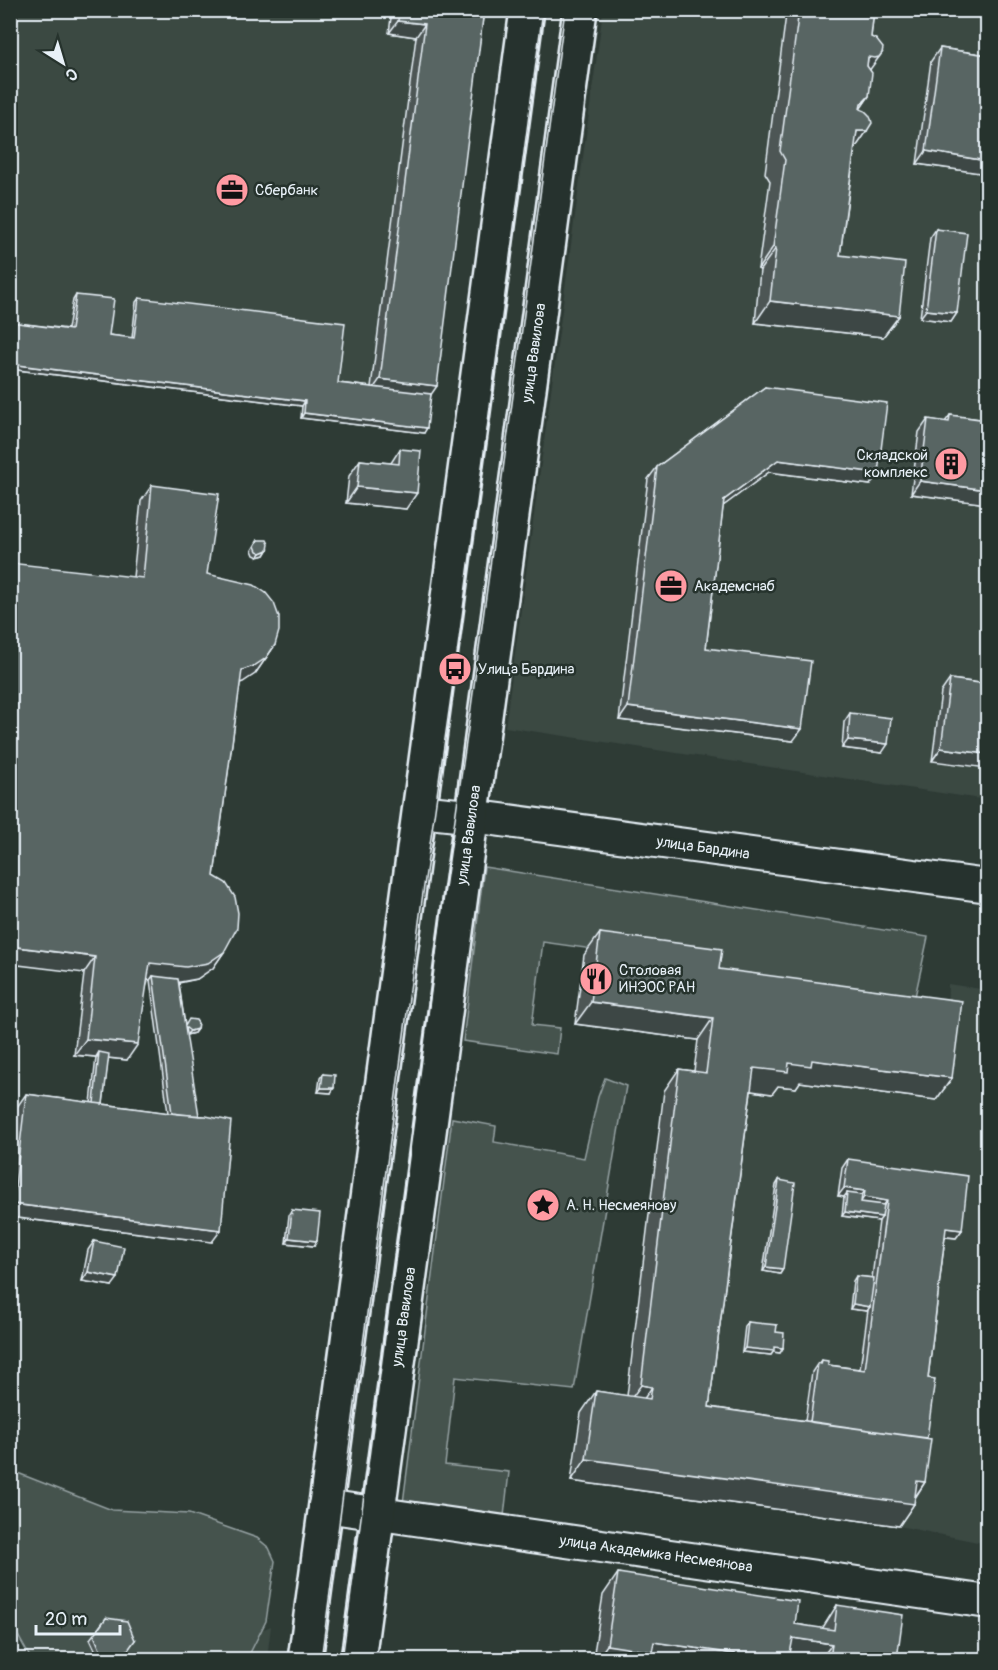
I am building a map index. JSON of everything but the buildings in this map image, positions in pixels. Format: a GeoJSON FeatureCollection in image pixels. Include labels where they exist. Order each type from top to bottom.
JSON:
{"type":"FeatureCollection","features":[{"type":"Feature","properties":{"kind":"main road"},"geometry":{"type":"LineString","coordinates":[[305,1659],[527,10]]}},
{"type":"Feature","properties":{"kind":"main road","name":"улица Вавилова"},"geometry":{"type":"LineString","coordinates":[[358,1659],[580,10]]}},
{"type":"Feature","properties":{"kind":"street","name":"улица Бардина"},"geometry":{"type":"LineString","coordinates":[[419,811],[987,886]]}},
{"type":"Feature","properties":{"kind":"street","name":"улица Академика Несмеянова"},"geometry":{"type":"LineString","coordinates":[[325,1506],[987,1602]]}},
{"type":"Feature","properties":{"kind":"shaded area","name":"Сбербанк"},"geometry":{"type":"Polygon","coordinates":[[[11,11],[477,11],[424,433],[301,418],[302,406],[11,369],[11,11]]]}},
{"type":"Feature","properties":{"kind":"shaded area"},"geometry":{"type":"Polygon","coordinates":[[[603,11],[987,11],[987,800],[505,727],[603,11]]]}},
{"type":"Feature","properties":{"kind":"shaded area"},"geometry":{"type":"Polygon","coordinates":[[[484,867],[928,937],[911,1015],[693,963],[543,942],[532,1025],[560,1028],[557,1054],[463,1041],[484,867]]]}},
{"type":"Feature","properties":{"kind":"shaded area"},"geometry":{"type":"Polygon","coordinates":[[[584,955],[947,1022],[948,984],[987,990],[987,1544],[899,1526],[571,1481],[581,1413],[634,1421],[698,1040],[575,1024],[584,955]]]}},
{"type":"Feature","properties":{"kind":"shaded area"},"geometry":{"type":"Polygon","coordinates":[[[605,1078],[626,1086],[574,1390],[455,1377],[445,1465],[509,1472],[503,1525],[402,1511],[452,1118],[496,1126],[494,1142],[584,1158],[598,1097],[605,1078]]]}},
{"type":"Feature","properties":{"kind":"shaded area"},"geometry":{"type":"Polygon","coordinates":[[[10,1470],[112,1510],[189,1514],[257,1538],[269,1548],[275,1561],[266,1621],[247,1659],[214,1657],[210,1660],[31,1659],[11,1623],[10,1470]]]}},
{"type":"Feature","properties":{"kind":"shaded area"},"geometry":{"type":"Polygon","coordinates":[[[271,1626],[267,1659],[194,1659],[271,1626]]]}},
{"type":"Feature","properties":{"kind":"tram line"},"geometry":{"type":"LineString","coordinates":[[321,1660],[543,10]]}},
{"type":"Feature","properties":{"kind":"tram line"},"geometry":{"type":"LineString","coordinates":[[342,1660],[565,10]]}},
{"type":"Feature","properties":{"kind":"place","name":"Сбербанк"},"geometry":{"type":"Point","coordinates":[232,190]}},
{"type":"Feature","properties":{"kind":"place","name":"Складской комплекс"},"geometry":{"type":"Point","coordinates":[951,464]}},
{"type":"Feature","properties":{"kind":"place","name":"Академснаб"},"geometry":{"type":"Point","coordinates":[671,586]}},
{"type":"Feature","properties":{"kind":"place","name":"Улица Бардина"},"geometry":{"type":"Point","coordinates":[455,669]}},
{"type":"Feature","properties":{"kind":"place","name":"Столовая ИНЭОС РАН"},"geometry":{"type":"Point","coordinates":[596,979]}},
{"type":"Feature","properties":{"kind":"place","name":"А. Н. Несмеянову"},"geometry":{"type":"Point","coordinates":[543,1205]}}]}
